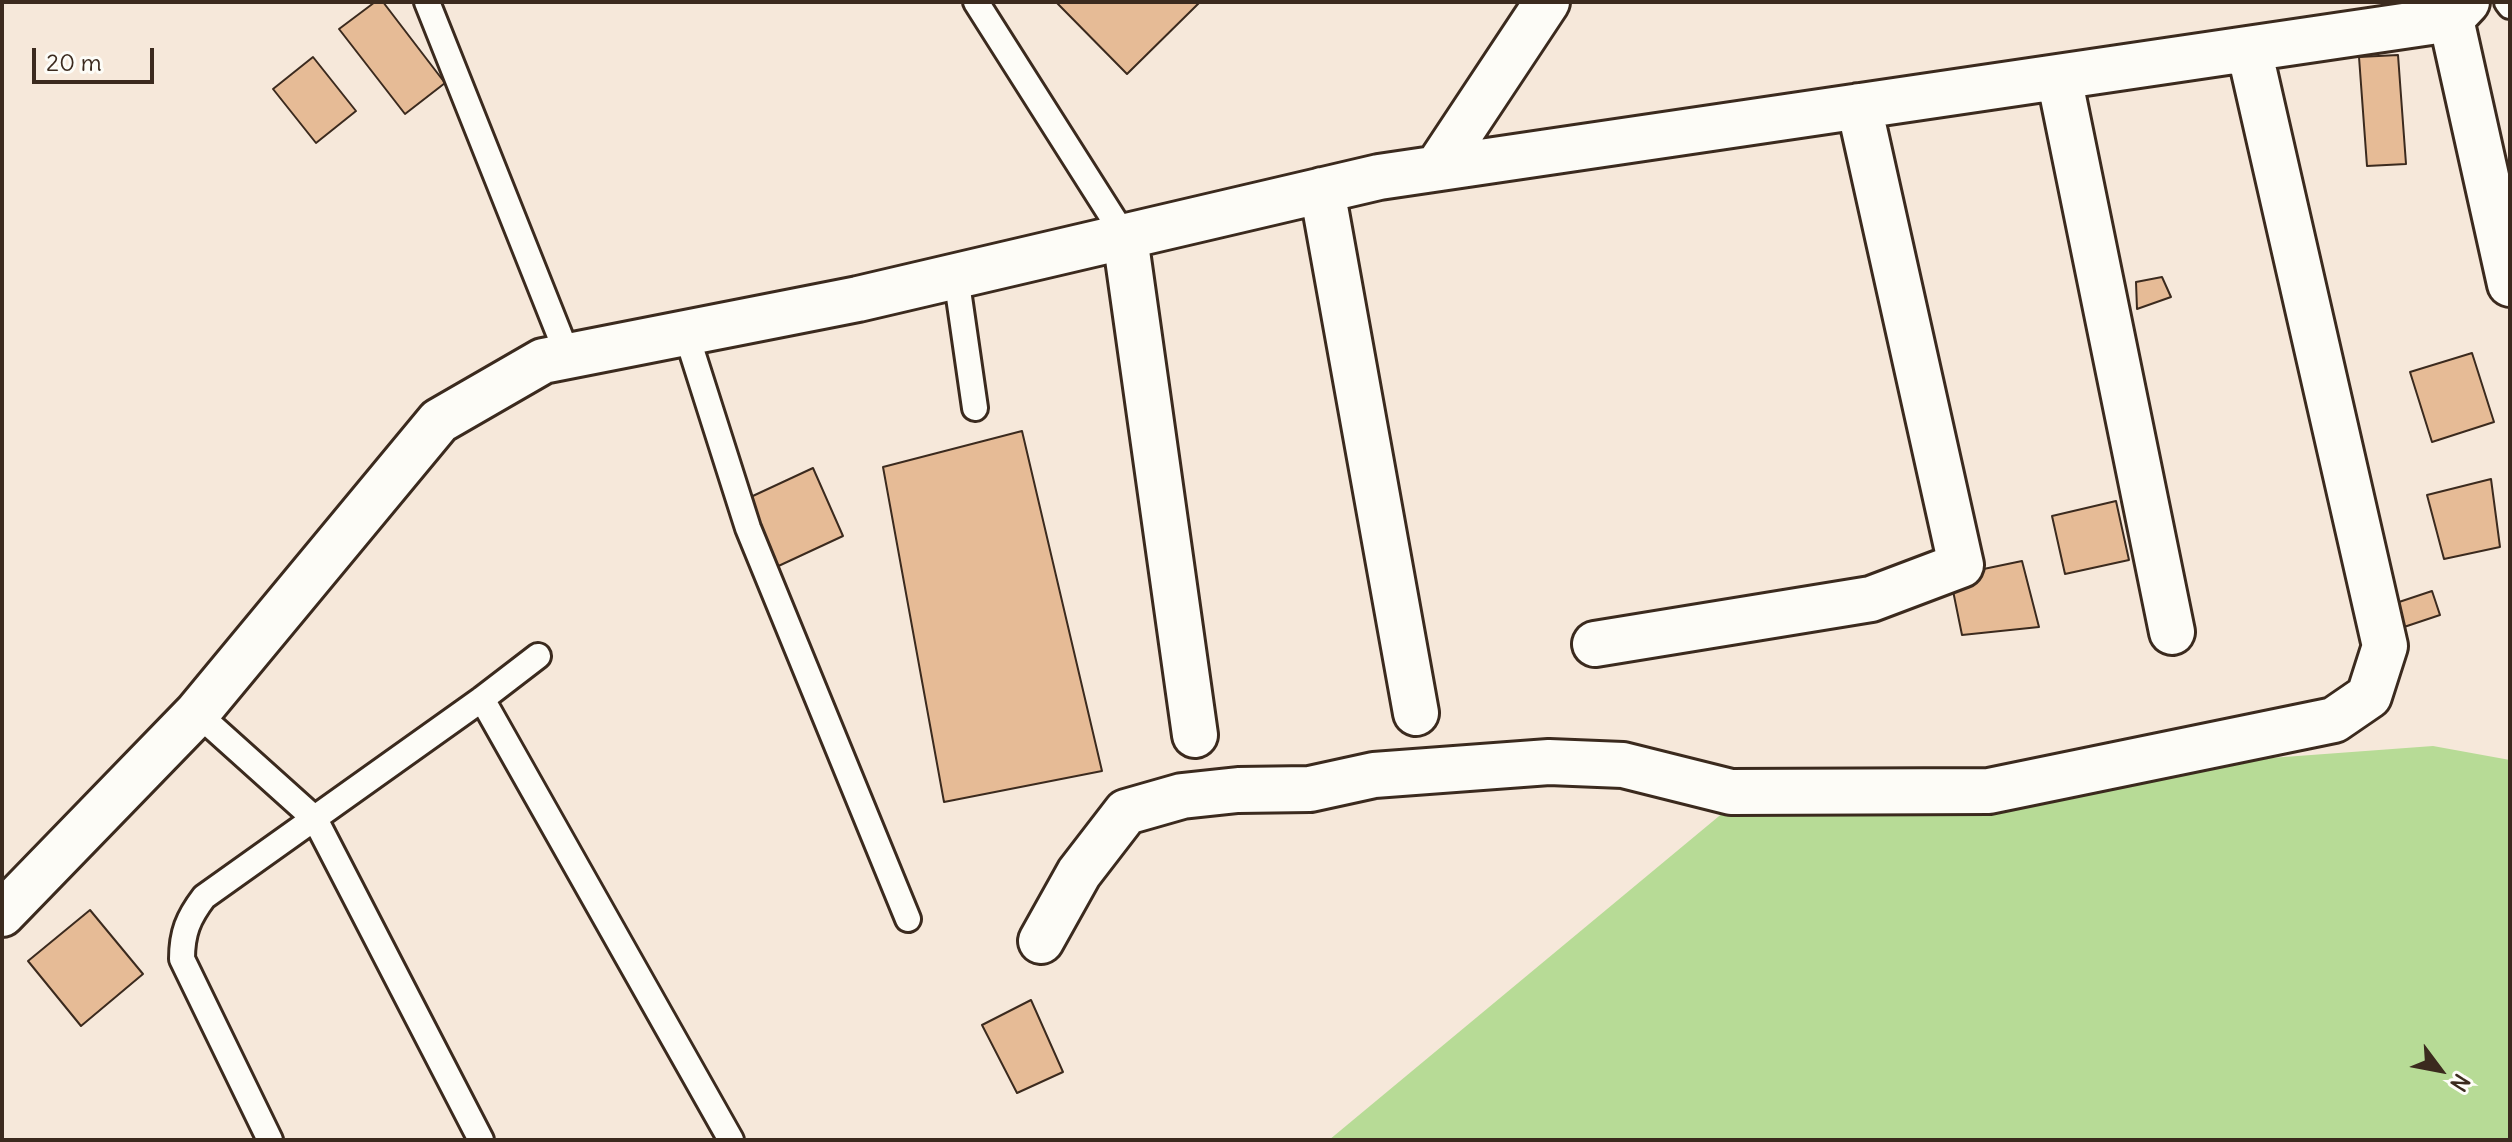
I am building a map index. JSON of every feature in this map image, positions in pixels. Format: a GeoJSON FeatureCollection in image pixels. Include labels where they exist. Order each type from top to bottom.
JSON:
{"type":"FeatureCollection","features":[{"type":"Feature","properties":{"kind":"street"},"geometry":{"type":"LineString","coordinates":[[1437,168],[1547,2]]}},
{"type":"Feature","properties":{"kind":"street"},"geometry":{"type":"LineString","coordinates":[[2,914],[197,713],[439,421],[543,361],[858,299],[1379,177],[2249,49],[2459,11],[2510,284]]}},
{"type":"Feature","properties":{"kind":"street"},"geometry":{"type":"LineString","coordinates":[[1041,941],[1079,873],[1126,812],[1182,796],[1238,790],[1310,789],[1374,775],[1549,762],[1623,765],[1731,792],[1989,791],[2334,720],[2369,696],[2385,646],[2249,49]]}},
{"type":"Feature","properties":{"kind":"street"},"geometry":{"type":"LineString","coordinates":[[2059,77],[2172,632]]}},
{"type":"Feature","properties":{"kind":"street"},"geometry":{"type":"LineString","coordinates":[[1595,644],[1871,599],[1961,565],[1859,106]]}},
{"type":"Feature","properties":{"kind":"street"},"geometry":{"type":"LineString","coordinates":[[1322,190],[1416,713]]}},
{"type":"Feature","properties":{"kind":"street"},"geometry":{"type":"LineString","coordinates":[[1125,237],[1195,735]]}},
{"type":"Feature","properties":{"kind":"lane"},"geometry":{"type":"LineString","coordinates":[[427,2],[568,356]]}},
{"type":"Feature","properties":{"kind":"lane"},"geometry":{"type":"LineString","coordinates":[[976,2],[1125,237]]}},
{"type":"Feature","properties":{"kind":"lane"},"geometry":{"type":"LineString","coordinates":[[956,276],[975,408]]}},
{"type":"Feature","properties":{"kind":"lane"},"geometry":{"type":"LineString","coordinates":[[686,333],[748,528],[908,919]]}},
{"type":"Feature","properties":{"kind":"lane"},"geometry":{"type":"LineString","coordinates":[[270,1140],[182,959],[182,937],[190,915],[204,897],[538,656]]}},
{"type":"Feature","properties":{"kind":"lane"},"geometry":{"type":"LineString","coordinates":[[482,699],[731,1140]]}},
{"type":"Feature","properties":{"kind":"lane"},"geometry":{"type":"LineString","coordinates":[[197,713],[315,819],[481,1140]]}},
{"type":"Feature","properties":{"kind":"green space"},"geometry":{"type":"Polygon","coordinates":[[[2433,746],[2510,760],[2510,1140],[1329,1140],[1742,797],[2433,746]]]}},
{"type":"Feature","properties":{"kind":"building"},"geometry":{"type":"Polygon","coordinates":[[[375,2],[383,2],[445,83],[405,114],[339,29],[375,2]]]}},
{"type":"Feature","properties":{"kind":"building"},"geometry":{"type":"Polygon","coordinates":[[[1056,2],[1200,2],[1127,74],[1056,2]]]}},
{"type":"Feature","properties":{"kind":"building"},"geometry":{"type":"Polygon","coordinates":[[[2398,55],[2406,164],[2367,166],[2359,57],[2398,55]]]}},
{"type":"Feature","properties":{"kind":"building"},"geometry":{"type":"Polygon","coordinates":[[[313,57],[356,111],[316,143],[273,89],[313,57]]]}},
{"type":"Feature","properties":{"kind":"building"},"geometry":{"type":"Polygon","coordinates":[[[2162,277],[2171,297],[2137,309],[2136,282],[2162,277]]]}},
{"type":"Feature","properties":{"kind":"building"},"geometry":{"type":"Polygon","coordinates":[[[2472,353],[2494,422],[2432,442],[2410,372],[2472,353]]]}},
{"type":"Feature","properties":{"kind":"building"},"geometry":{"type":"Polygon","coordinates":[[[1022,431],[1102,771],[944,802],[883,467],[1022,431]]]}},
{"type":"Feature","properties":{"kind":"building"},"geometry":{"type":"Polygon","coordinates":[[[813,468],[843,536],[772,569],[742,501],[813,468]]]}},
{"type":"Feature","properties":{"kind":"building"},"geometry":{"type":"Polygon","coordinates":[[[2491,479],[2500,547],[2444,559],[2427,495],[2491,479]]]}},
{"type":"Feature","properties":{"kind":"building"},"geometry":{"type":"Polygon","coordinates":[[[2116,501],[2129,560],[2065,574],[2052,516],[2116,501]]]}},
{"type":"Feature","properties":{"kind":"building"},"geometry":{"type":"Polygon","coordinates":[[[2022,561],[2039,627],[1962,635],[1950,576],[2022,561]]]}},
{"type":"Feature","properties":{"kind":"building"},"geometry":{"type":"Polygon","coordinates":[[[2432,591],[2440,615],[2404,627],[2396,603],[2432,591]]]}},
{"type":"Feature","properties":{"kind":"building"},"geometry":{"type":"Polygon","coordinates":[[[90,910],[143,974],[81,1026],[28,961],[90,910]]]}},
{"type":"Feature","properties":{"kind":"building"},"geometry":{"type":"Polygon","coordinates":[[[1031,1000],[1063,1072],[1017,1093],[982,1025],[1031,1000]]]}}]}
